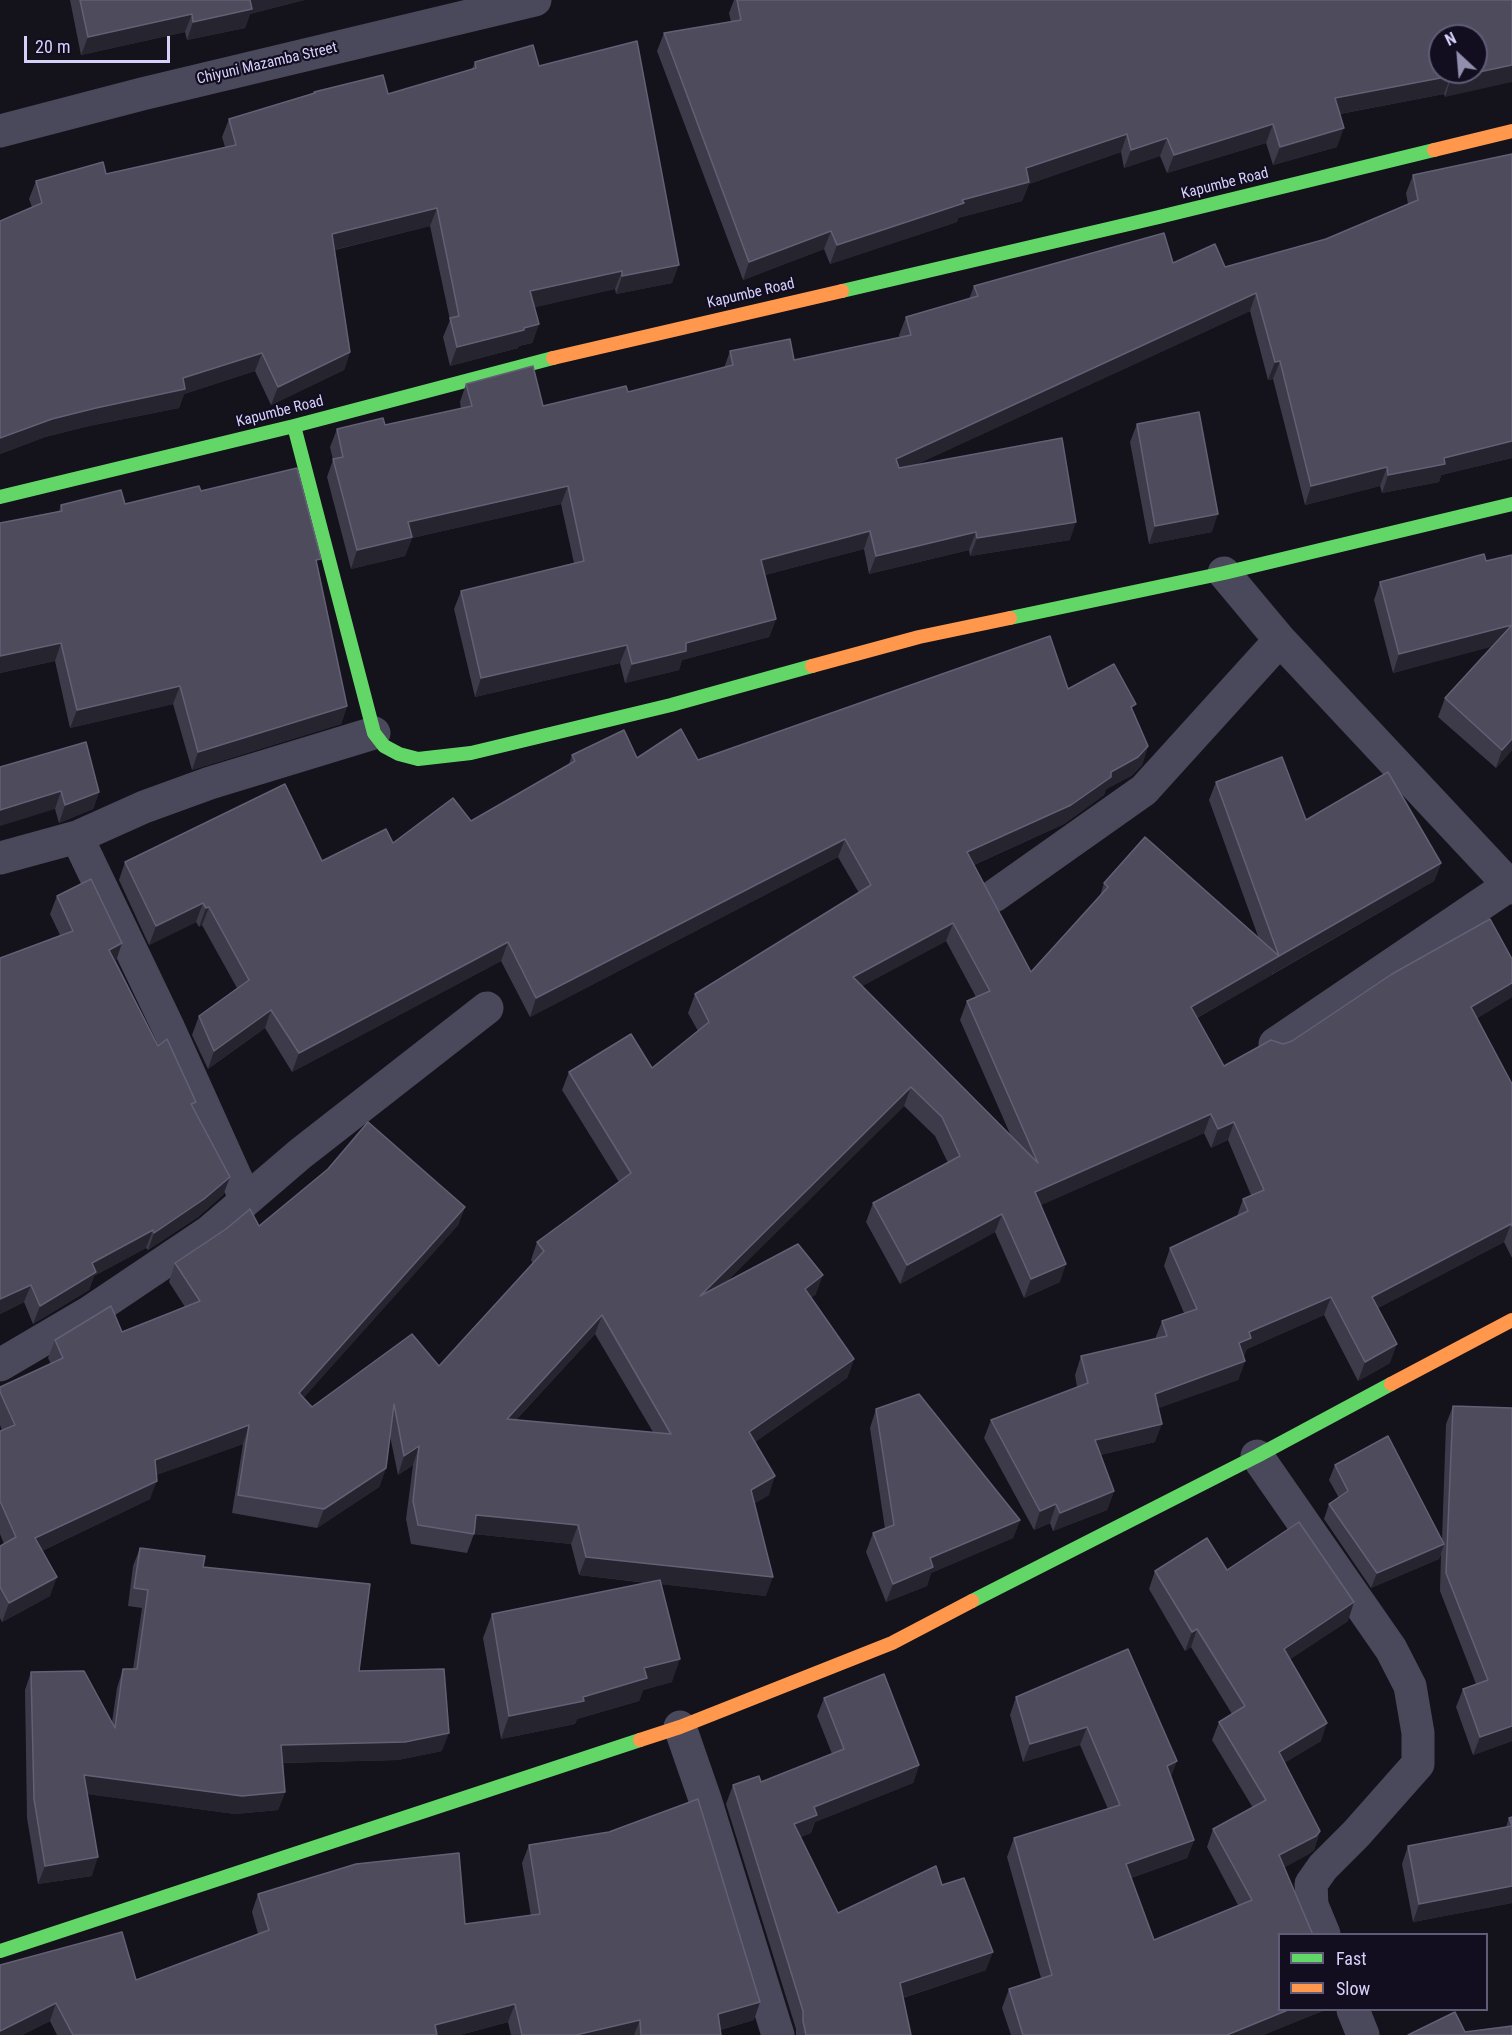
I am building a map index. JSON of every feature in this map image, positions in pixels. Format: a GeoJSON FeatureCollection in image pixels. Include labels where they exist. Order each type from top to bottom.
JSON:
{"type":"FeatureCollection","features":[{"type":"Feature","properties":{"kind":"street","name":"Chiyuni Mazamba Street"},"geometry":{"type":"LineString","coordinates":[[0,131],[142,94],[535,0]]}},
{"type":"Feature","properties":{"kind":"street","name":"Kapumbe Road"},"geometry":{"type":"LineString","coordinates":[[0,497],[294,426],[557,357],[1512,132]]}},
{"type":"Feature","properties":{"kind":"street"},"geometry":{"type":"LineString","coordinates":[[294,426],[374,733],[384,746],[399,754],[418,759],[471,753],[671,705],[919,637],[1224,573],[1512,504]]}},
{"type":"Feature","properties":{"kind":"street"},"geometry":{"type":"LineString","coordinates":[[1224,573],[1280,640],[1510,887],[1275,1044]]}},
{"type":"Feature","properties":{"kind":"street"},"geometry":{"type":"LineString","coordinates":[[994,896],[1144,790],[1280,640]]}},
{"type":"Feature","properties":{"kind":"street"},"geometry":{"type":"LineString","coordinates":[[0,858],[77,837],[144,807],[210,783],[374,733]]}},
{"type":"Feature","properties":{"kind":"street"},"geometry":{"type":"LineString","coordinates":[[77,837],[169,1029],[246,1200]]}},
{"type":"Feature","properties":{"kind":"street"},"geometry":{"type":"LineString","coordinates":[[2,1360],[90,1312],[209,1232],[343,1119],[487,1008]]}},
{"type":"Feature","properties":{"kind":"street"},"geometry":{"type":"LineString","coordinates":[[0,1951],[680,1727],[892,1643],[1257,1456],[1512,1320]]}},
{"type":"Feature","properties":{"kind":"street"},"geometry":{"type":"LineString","coordinates":[[1257,1456],[1391,1649],[1410,1686],[1418,1733],[1418,1764],[1356,1834],[1323,1867],[1311,1884],[1312,1905],[1323,1933]]}},
{"type":"Feature","properties":{"kind":"street"},"geometry":{"type":"LineString","coordinates":[[680,1727],[706,1802],[778,2035]]}},
{"type":"Feature","properties":{"kind":"street"},"geometry":{"type":"LineString","coordinates":[[1353,2011],[1363,2035]]}},
{"type":"Feature","properties":{"kind":"building"},"geometry":{"type":"Polygon","coordinates":[[[80,0],[250,0],[252,9],[193,22],[192,14],[88,37],[80,0]]]}},
{"type":"Feature","properties":{"kind":"building"},"geometry":{"type":"Polygon","coordinates":[[[737,0],[1512,0],[1512,65],[1488,70],[1488,24],[1428,24],[1428,80],[1335,98],[1344,128],[1280,147],[1273,124],[1174,155],[1167,138],[1131,150],[1127,134],[1026,168],[1029,182],[962,200],[964,203],[837,245],[831,231],[749,262],[664,33],[741,20],[737,0]]]}},
{"type":"Feature","properties":{"kind":"building"},"geometry":{"type":"Polygon","coordinates":[[[637,41],[679,265],[622,276],[622,271],[530,291],[539,324],[457,347],[450,318],[459,316],[437,208],[332,234],[350,352],[278,387],[262,353],[183,378],[185,389],[52,419],[0,438],[0,221],[42,203],[36,181],[103,162],[106,174],[236,145],[229,119],[314,92],[383,75],[388,94],[476,68],[475,62],[533,45],[539,66],[637,41]]]}},
{"type":"Feature","properties":{"kind":"building"},"geometry":{"type":"Polygon","coordinates":[[[1512,154],[1512,441],[1444,458],[1445,464],[1388,475],[1387,467],[1311,486],[1280,361],[1275,362],[1256,293],[896,459],[899,468],[1062,438],[1076,522],[977,538],[976,532],[876,556],[870,531],[761,560],[776,619],[686,643],[686,651],[632,664],[627,645],[481,678],[461,591],[584,561],[568,486],[408,522],[412,537],[357,550],[333,459],[343,457],[337,429],[383,418],[385,425],[472,406],[466,384],[533,366],[543,406],[626,386],[628,392],[733,365],[730,351],[790,339],[794,360],[911,335],[906,317],[978,296],[974,286],[1164,233],[1173,263],[1215,244],[1225,267],[1326,239],[1418,200],[1413,175],[1512,154]]]}},
{"type":"Feature","properties":{"kind":"building"},"geometry":{"type":"Polygon","coordinates":[[[1199,412],[1218,514],[1155,526],[1137,424],[1199,412]]]}},
{"type":"Feature","properties":{"kind":"building"},"geometry":{"type":"Polygon","coordinates":[[[297,468],[321,559],[316,560],[347,706],[198,752],[180,686],[77,710],[61,643],[0,656],[0,523],[62,511],[61,505],[121,490],[125,504],[199,486],[201,491],[297,468]]]}},
{"type":"Feature","properties":{"kind":"building"},"geometry":{"type":"Polygon","coordinates":[[[1484,554],[1486,561],[1512,555],[1512,625],[1399,654],[1380,582],[1484,554]]]}},
{"type":"Feature","properties":{"kind":"building"},"geometry":{"type":"Polygon","coordinates":[[[1512,625],[1512,739],[1502,750],[1445,698],[1512,625]]]}},
{"type":"Feature","properties":{"kind":"building"},"geometry":{"type":"Polygon","coordinates":[[[1050,636],[1068,689],[1114,664],[1136,704],[1131,707],[1148,746],[1138,757],[1111,772],[1111,777],[1071,805],[967,852],[1031,972],[1108,887],[1104,883],[1145,837],[1279,956],[1191,1007],[1224,1066],[1271,1040],[1283,1044],[1292,1041],[1392,974],[1490,919],[1512,959],[1512,983],[1471,1007],[1512,1084],[1512,1226],[1511,1224],[1372,1297],[1397,1344],[1365,1362],[1331,1297],[1249,1332],[1251,1338],[1239,1343],[1245,1361],[1155,1394],[1162,1424],[1095,1440],[1114,1491],[1060,1513],[1056,1504],[1040,1511],[991,1420],[1088,1383],[1081,1356],[1167,1336],[1162,1321],[1197,1309],[1170,1248],[1248,1211],[1243,1199],[1264,1190],[1234,1122],[1218,1129],[1211,1114],[1035,1192],[1066,1264],[1031,1279],[1002,1214],[907,1265],[873,1203],[960,1156],[942,1117],[911,1087],[700,1296],[798,1244],[823,1275],[805,1289],[854,1359],[749,1432],[775,1476],[751,1490],[773,1577],[586,1557],[578,1525],[476,1515],[474,1534],[418,1525],[413,1501],[419,1446],[404,1456],[394,1404],[386,1468],[324,1509],[238,1495],[249,1425],[155,1460],[157,1481],[35,1538],[57,1577],[9,1603],[0,1587],[0,1546],[16,1537],[0,1501],[0,1431],[15,1425],[0,1392],[0,1387],[63,1358],[55,1340],[111,1306],[122,1332],[200,1301],[175,1263],[226,1229],[250,1209],[259,1226],[328,1169],[368,1122],[465,1207],[299,1393],[312,1407],[412,1334],[439,1366],[544,1251],[537,1242],[631,1173],[569,1072],[631,1034],[652,1068],[709,1022],[695,994],[871,885],[845,839],[536,998],[508,942],[299,1053],[271,1010],[214,1051],[199,1016],[249,980],[209,907],[206,908],[203,903],[156,926],[125,862],[285,784],[322,861],[386,829],[393,843],[453,798],[471,821],[575,761],[572,755],[624,730],[637,758],[681,729],[698,760],[1050,636]],[[953,923],[853,977],[1038,1163],[967,1001],[990,991],[953,923]],[[602,1315],[507,1419],[671,1434],[602,1315]]]}},
{"type":"Feature","properties":{"kind":"building"},"geometry":{"type":"Polygon","coordinates":[[[86,742],[99,792],[65,805],[61,791],[0,810],[0,767],[86,742]]]}},
{"type":"Feature","properties":{"kind":"building"},"geometry":{"type":"Polygon","coordinates":[[[1282,757],[1306,820],[1388,772],[1441,863],[1279,956],[1216,782],[1282,757]]]}},
{"type":"Feature","properties":{"kind":"building"},"geometry":{"type":"Polygon","coordinates":[[[91,879],[122,943],[109,950],[158,1046],[167,1039],[196,1102],[191,1104],[230,1177],[204,1199],[154,1233],[153,1230],[92,1263],[96,1272],[40,1306],[31,1285],[0,1299],[0,958],[73,931],[57,896],[91,879]]]}},
{"type":"Feature","properties":{"kind":"building"},"geometry":{"type":"Polygon","coordinates":[[[919,1394],[1020,1520],[930,1558],[933,1567],[893,1584],[873,1533],[894,1525],[876,1409],[919,1394]]]}},
{"type":"Feature","properties":{"kind":"building"},"geometry":{"type":"Polygon","coordinates":[[[1453,1406],[1512,1408],[1512,1726],[1480,1737],[1463,1689],[1488,1680],[1446,1573],[1453,1406]]]}},
{"type":"Feature","properties":{"kind":"building"},"geometry":{"type":"Polygon","coordinates":[[[1388,1436],[1444,1544],[1377,1573],[1329,1504],[1348,1491],[1335,1465],[1388,1436]]]}},
{"type":"Feature","properties":{"kind":"building"},"geometry":{"type":"Polygon","coordinates":[[[1299,1522],[1354,1602],[1284,1649],[1327,1723],[1279,1752],[1320,1831],[1316,1836],[1279,1855],[1312,1933],[1278,1933],[1278,2011],[1286,2011],[1227,2035],[1023,2035],[1009,1989],[1052,1975],[1014,1838],[1120,1805],[1087,1727],[1030,1744],[1016,1697],[1128,1649],[1177,1761],[1167,1766],[1194,1840],[1126,1864],[1154,1940],[1252,1900],[1213,1829],[1266,1800],[1219,1722],[1245,1706],[1197,1629],[1192,1632],[1155,1571],[1207,1538],[1227,1570],[1299,1522]]]}},
{"type":"Feature","properties":{"kind":"building"},"geometry":{"type":"Polygon","coordinates":[[[140,1548],[205,1556],[203,1567],[370,1584],[359,1671],[444,1669],[449,1733],[405,1742],[281,1745],[285,1792],[242,1796],[84,1775],[98,1857],[45,1866],[34,1799],[31,1672],[84,1671],[115,1728],[123,1669],[137,1669],[148,1590],[134,1588],[140,1548]]]}},
{"type":"Feature","properties":{"kind":"building"},"geometry":{"type":"Polygon","coordinates":[[[660,1580],[680,1659],[644,1668],[647,1678],[583,1697],[584,1701],[509,1716],[492,1614],[660,1580]]]}},
{"type":"Feature","properties":{"kind":"building"},"geometry":{"type":"Polygon","coordinates":[[[884,1674],[919,1765],[814,1807],[817,1815],[794,1824],[838,1913],[936,1866],[942,1885],[964,1878],[993,1952],[900,1983],[911,2035],[806,2035],[803,2011],[733,1785],[759,1776],[761,1782],[844,1749],[824,1698],[884,1674]]]}},
{"type":"Feature","properties":{"kind":"building"},"geometry":{"type":"Polygon","coordinates":[[[698,1799],[760,2002],[718,2014],[721,2035],[641,2035],[640,2020],[576,2035],[522,2035],[515,2004],[435,2025],[437,2035],[73,2035],[56,2003],[0,2031],[0,1965],[122,1932],[136,1980],[269,1930],[258,1894],[356,1864],[459,1853],[465,1924],[540,1914],[529,1845],[609,1832],[698,1799]]]}},
{"type":"Feature","properties":{"kind":"building"},"geometry":{"type":"Polygon","coordinates":[[[1512,1826],[1512,1886],[1419,1904],[1408,1846],[1512,1826]]]}},
{"type":"Feature","properties":{"kind":"building"},"geometry":{"type":"Polygon","coordinates":[[[1455,2012],[1465,2032],[1512,2026],[1512,2035],[1408,2035],[1455,2012]]]}},
{"type":"Feature","properties":{"kind":"traffic: fast"},"geometry":{"type":"LineString","coordinates":[[842,291],[1434,150]]}},
{"type":"Feature","properties":{"kind":"traffic: fast"},"geometry":{"type":"LineString","coordinates":[[0,497],[294,426],[553,358]]}},
{"type":"Feature","properties":{"kind":"traffic: fast"},"geometry":{"type":"LineString","coordinates":[[294,426],[374,733],[384,746],[399,754],[418,759],[471,753],[671,705],[812,666]]}},
{"type":"Feature","properties":{"kind":"traffic: fast"},"geometry":{"type":"LineString","coordinates":[[1010,618],[1224,573],[1512,504]]}},
{"type":"Feature","properties":{"kind":"traffic: fast"},"geometry":{"type":"LineString","coordinates":[[972,1601],[1257,1456],[1391,1384]]}},
{"type":"Feature","properties":{"kind":"traffic: fast"},"geometry":{"type":"LineString","coordinates":[[0,1951],[640,1740]]}},
{"type":"Feature","properties":{"kind":"traffic: slow"},"geometry":{"type":"LineString","coordinates":[[1434,150],[1512,131]]}},
{"type":"Feature","properties":{"kind":"traffic: slow"},"geometry":{"type":"LineString","coordinates":[[553,358],[842,291]]}},
{"type":"Feature","properties":{"kind":"traffic: slow"},"geometry":{"type":"LineString","coordinates":[[812,666],[919,637],[1010,618]]}},
{"type":"Feature","properties":{"kind":"traffic: slow"},"geometry":{"type":"LineString","coordinates":[[1391,1384],[1512,1320]]}},
{"type":"Feature","properties":{"kind":"traffic: slow"},"geometry":{"type":"LineString","coordinates":[[640,1740],[680,1727],[892,1643],[972,1601]]}}]}
